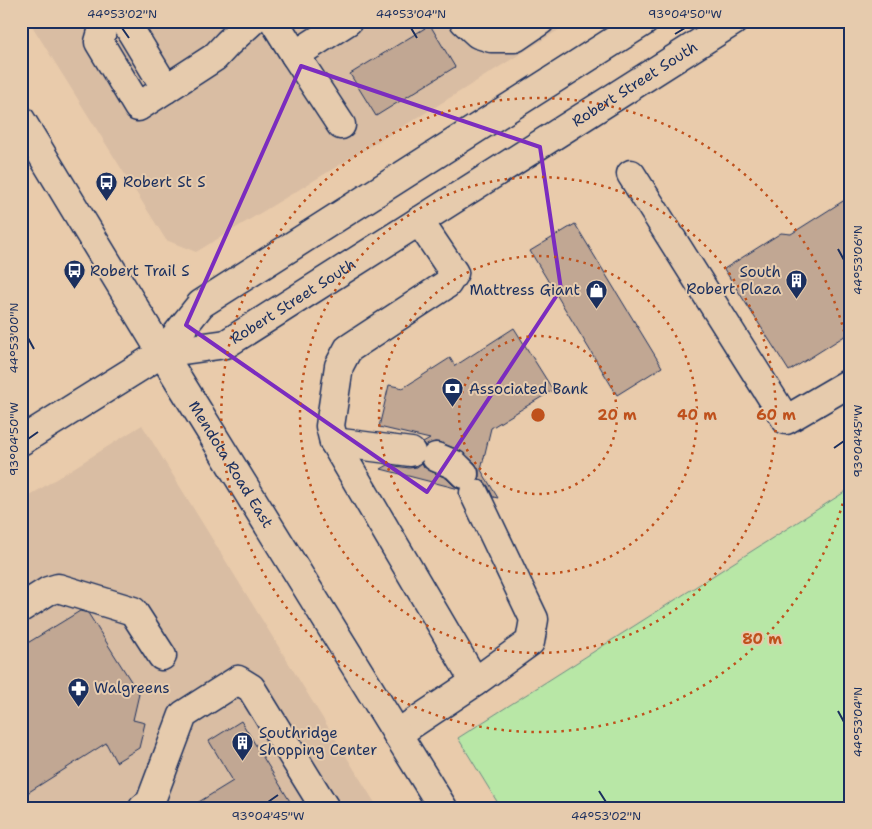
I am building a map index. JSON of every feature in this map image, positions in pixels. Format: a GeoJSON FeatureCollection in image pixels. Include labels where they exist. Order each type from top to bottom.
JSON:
{"type":"FeatureCollection","features":[{"type":"Feature","properties":{"kind":"main road"},"geometry":{"type":"LineString","coordinates":[[126,23],[166,88],[215,58],[228,43],[272,28],[348,21]]}},
{"type":"Feature","properties":{"kind":"main road"},"geometry":{"type":"LineString","coordinates":[[464,21],[478,34],[491,38],[515,38],[540,21]]}},
{"type":"Feature","properties":{"kind":"main road"},"geometry":{"type":"LineString","coordinates":[[21,441],[162,354],[201,304],[645,21]]}},
{"type":"Feature","properties":{"kind":"main road","name":"Robert Street South"},"geometry":{"type":"LineString","coordinates":[[162,354],[226,344],[734,21]]}},
{"type":"Feature","properties":{"kind":"main road"},"geometry":{"type":"LineString","coordinates":[[272,28],[341,125]]}},
{"type":"Feature","properties":{"kind":"main road","name":"Mendota Road East"},"geometry":{"type":"LineString","coordinates":[[24,129],[443,808]]}},
{"type":"Feature","properties":{"kind":"main road"},"geometry":{"type":"LineString","coordinates":[[631,174],[786,420],[851,382]]}},
{"type":"Feature","properties":{"kind":"main road"},"geometry":{"type":"LineString","coordinates":[[419,221],[454,273],[448,284],[348,350],[338,366],[330,426],[334,442],[475,682]]}},
{"type":"Feature","properties":{"kind":"main road"},"geometry":{"type":"LineString","coordinates":[[334,442],[424,455],[455,464],[469,483],[534,619],[530,642],[475,682],[397,734]]}},
{"type":"Feature","properties":{"kind":"main road"},"geometry":{"type":"LineString","coordinates":[[21,608],[48,591],[58,588],[133,611],[162,656]]}},
{"type":"Feature","properties":{"kind":"main road"},"geometry":{"type":"LineString","coordinates":[[143,808],[150,803],[183,715],[238,680],[251,688],[325,808]]}},
{"type":"Feature","properties":{"kind":"highlighted area"},"geometry":{"type":"Polygon","coordinates":[[[301,66],[540,147],[561,289],[427,492],[186,325],[301,66]]]}},
{"type":"Feature","properties":{"kind":"shaded area"},"geometry":{"type":"Polygon","coordinates":[[[29,21],[573,21],[196,252],[166,240],[29,21]]]}},
{"type":"Feature","properties":{"kind":"shaded area","name":"Southridge Shopping Center"},"geometry":{"type":"Polygon","coordinates":[[[142,425],[378,808],[21,808],[21,501],[142,425]]]}},
{"type":"Feature","properties":{"kind":"green space"},"geometry":{"type":"Polygon","coordinates":[[[851,488],[851,808],[501,808],[458,738],[851,488]]]}},
{"type":"Feature","properties":{"kind":"building"},"geometry":{"type":"Polygon","coordinates":[[[430,25],[455,67],[376,116],[350,74],[430,25]]]}},
{"type":"Feature","properties":{"kind":"building","name":"South Robert Plaza"},"geometry":{"type":"Polygon","coordinates":[[[851,196],[851,332],[789,371],[724,269],[781,233],[791,234],[851,196]]]}},
{"type":"Feature","properties":{"kind":"building","name":"Mattress Giant"},"geometry":{"type":"Polygon","coordinates":[[[575,224],[662,367],[617,395],[530,251],[575,224]]]}},
{"type":"Feature","properties":{"kind":"building","name":"Associated Bank"},"geometry":{"type":"Polygon","coordinates":[[[514,328],[553,390],[491,428],[481,470],[498,498],[493,497],[488,486],[483,480],[479,479],[479,470],[475,463],[461,451],[435,442],[425,446],[423,443],[430,439],[379,427],[389,385],[403,388],[450,358],[455,366],[514,328]]]}},
{"type":"Feature","properties":{"kind":"building"},"geometry":{"type":"Polygon","coordinates":[[[422,463],[424,467],[446,478],[459,489],[381,469],[388,465],[409,468],[417,467],[422,463]]]}},
{"type":"Feature","properties":{"kind":"building","name":"Walgreens"},"geometry":{"type":"Polygon","coordinates":[[[80,611],[88,613],[139,694],[133,720],[145,723],[139,748],[116,762],[106,743],[21,797],[21,647],[80,611]]]}},
{"type":"Feature","properties":{"kind":"building","name":"Southridge Shopping Center"},"geometry":{"type":"Polygon","coordinates":[[[241,721],[294,808],[189,808],[233,781],[209,741],[241,721]]]}},
{"type":"Feature","properties":{"kind":"place","name":"Robert St S"},"geometry":{"type":"Point","coordinates":[107,201]}},
{"type":"Feature","properties":{"kind":"place","name":"Robert Trail S"},"geometry":{"type":"Point","coordinates":[74,290]}},
{"type":"Feature","properties":{"kind":"place","name":"South Robert Plaza"},"geometry":{"type":"Point","coordinates":[797,300]}},
{"type":"Feature","properties":{"kind":"place","name":"Mattress Giant"},"geometry":{"type":"Point","coordinates":[596,309]}},
{"type":"Feature","properties":{"kind":"place","name":"Associated Bank"},"geometry":{"type":"Point","coordinates":[453,408]}},
{"type":"Feature","properties":{"kind":"place","name":"Walgreens"},"geometry":{"type":"Point","coordinates":[78,707]}},
{"type":"Feature","properties":{"kind":"place","name":"Southridge Shopping Center"},"geometry":{"type":"Point","coordinates":[243,761]}}]}
